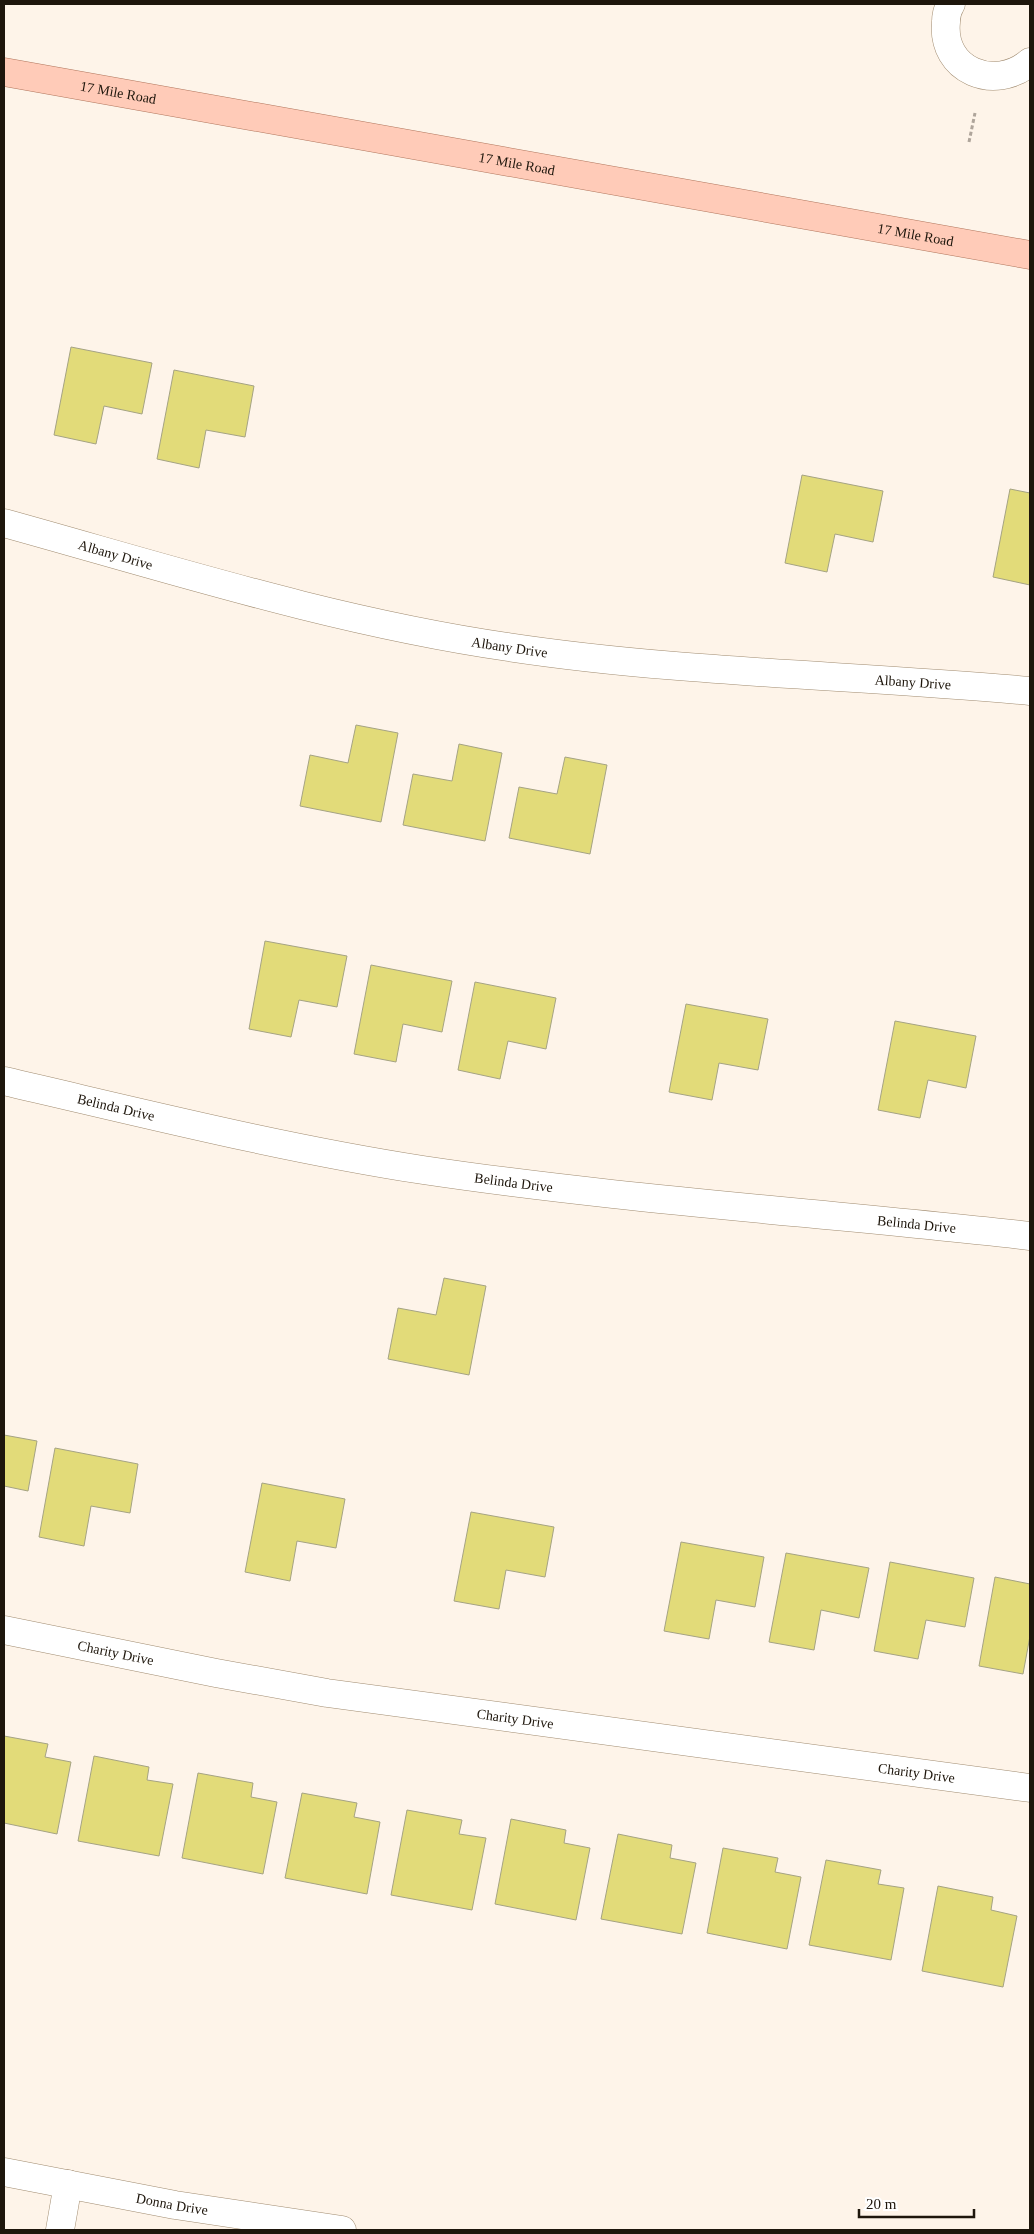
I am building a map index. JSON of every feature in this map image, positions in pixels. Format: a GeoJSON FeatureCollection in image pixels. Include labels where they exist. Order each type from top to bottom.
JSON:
{"type":"FeatureCollection","features":[{"type":"Feature","properties":{"kind":"main road","name":"17 Mile Road"},"geometry":{"type":"LineString","coordinates":[[4,72],[1030,255]]}},
{"type":"Feature","properties":{"kind":"street"},"geometry":{"type":"LineString","coordinates":[[951,4],[947,9],[944,36],[954,59],[974,73],[1000,77],[1020,71],[1030,62]]}},
{"type":"Feature","properties":{"kind":"street","name":"Albany Drive"},"geometry":{"type":"LineString","coordinates":[[4,523],[334,614],[507,647],[599,659],[1030,691]]}},
{"type":"Feature","properties":{"kind":"street","name":"Belinda Drive"},"geometry":{"type":"LineString","coordinates":[[4,1081],[232,1134],[422,1170],[605,1192],[1030,1236]]}},
{"type":"Feature","properties":{"kind":"street","name":"Charity Drive"},"geometry":{"type":"LineString","coordinates":[[4,1630],[216,1674],[337,1695],[1030,1788]]}},
{"type":"Feature","properties":{"kind":"street","name":"Donna Drive"},"geometry":{"type":"LineString","coordinates":[[4,2172],[175,2205],[342,2230]]}},
{"type":"Feature","properties":{"kind":"street"},"geometry":{"type":"LineString","coordinates":[[60,2230],[68,2184]]}},
{"type":"Feature","properties":{"kind":"path"},"geometry":{"type":"LineString","coordinates":[[969,142],[975,113]]}},
{"type":"Feature","properties":{"kind":"building"},"geometry":{"type":"Polygon","coordinates":[[[71,347],[152,363],[142,414],[104,406],[96,444],[54,435],[71,347]]]}},
{"type":"Feature","properties":{"kind":"building"},"geometry":{"type":"Polygon","coordinates":[[[174,370],[254,386],[245,437],[206,430],[199,468],[157,459],[174,370]]]}},
{"type":"Feature","properties":{"kind":"building"},"geometry":{"type":"Polygon","coordinates":[[[802,475],[883,491],[873,542],[835,534],[827,572],[785,563],[802,475]]]}},
{"type":"Feature","properties":{"kind":"building"},"geometry":{"type":"Polygon","coordinates":[[[1010,489],[1030,493],[1030,585],[993,577],[1010,489]]]}},
{"type":"Feature","properties":{"kind":"building"},"geometry":{"type":"Polygon","coordinates":[[[356,725],[398,733],[381,822],[300,806],[310,755],[348,763],[356,725]]]}},
{"type":"Feature","properties":{"kind":"building"},"geometry":{"type":"Polygon","coordinates":[[[459,744],[502,753],[485,841],[403,825],[413,774],[452,781],[459,744]]]}},
{"type":"Feature","properties":{"kind":"building"},"geometry":{"type":"Polygon","coordinates":[[[565,757],[607,765],[590,854],[509,838],[519,787],[557,794],[565,757]]]}},
{"type":"Feature","properties":{"kind":"building"},"geometry":{"type":"Polygon","coordinates":[[[265,941],[347,956],[337,1007],[299,1000],[291,1037],[249,1029],[265,941]]]}},
{"type":"Feature","properties":{"kind":"building"},"geometry":{"type":"Polygon","coordinates":[[[371,965],[452,981],[442,1032],[403,1024],[396,1062],[354,1054],[371,965]]]}},
{"type":"Feature","properties":{"kind":"building"},"geometry":{"type":"Polygon","coordinates":[[[475,982],[556,998],[546,1049],[508,1041],[500,1079],[458,1070],[475,982]]]}},
{"type":"Feature","properties":{"kind":"building"},"geometry":{"type":"Polygon","coordinates":[[[686,1004],[768,1019],[758,1070],[719,1063],[712,1100],[669,1092],[686,1004]]]}},
{"type":"Feature","properties":{"kind":"building"},"geometry":{"type":"Polygon","coordinates":[[[895,1021],[976,1036],[966,1088],[928,1080],[920,1118],[878,1110],[895,1021]]]}},
{"type":"Feature","properties":{"kind":"building"},"geometry":{"type":"Polygon","coordinates":[[[444,1278],[486,1286],[469,1375],[388,1359],[398,1308],[436,1315],[444,1278]]]}},
{"type":"Feature","properties":{"kind":"building"},"geometry":{"type":"Polygon","coordinates":[[[4,1435],[37,1441],[28,1491],[4,1486],[4,1435]]]}},
{"type":"Feature","properties":{"kind":"building"},"geometry":{"type":"Polygon","coordinates":[[[55,1448],[138,1464],[130,1513],[91,1506],[84,1546],[39,1537],[55,1448]]]}},
{"type":"Feature","properties":{"kind":"building"},"geometry":{"type":"Polygon","coordinates":[[[262,1483],[345,1499],[336,1548],[297,1541],[290,1581],[245,1572],[262,1483]]]}},
{"type":"Feature","properties":{"kind":"building"},"geometry":{"type":"Polygon","coordinates":[[[471,1512],[554,1527],[545,1577],[506,1570],[499,1609],[454,1601],[471,1512]]]}},
{"type":"Feature","properties":{"kind":"building"},"geometry":{"type":"Polygon","coordinates":[[[681,1542],[764,1557],[755,1607],[716,1600],[709,1639],[664,1631],[681,1542]]]}},
{"type":"Feature","properties":{"kind":"building"},"geometry":{"type":"Polygon","coordinates":[[[786,1553],[869,1568],[859,1618],[821,1610],[814,1650],[769,1642],[786,1553]]]}},
{"type":"Feature","properties":{"kind":"building"},"geometry":{"type":"Polygon","coordinates":[[[890,1562],[974,1578],[965,1627],[926,1620],[918,1659],[874,1651],[890,1562]]]}},
{"type":"Feature","properties":{"kind":"building"},"geometry":{"type":"Polygon","coordinates":[[[995,1577],[1030,1584],[1030,1636],[1023,1674],[979,1666],[995,1577]]]}},
{"type":"Feature","properties":{"kind":"building"},"geometry":{"type":"Polygon","coordinates":[[[4,1736],[48,1744],[45,1757],[71,1762],[57,1834],[4,1823],[4,1736]]]}},
{"type":"Feature","properties":{"kind":"building"},"geometry":{"type":"Polygon","coordinates":[[[94,1756],[149,1767],[147,1780],[173,1784],[159,1856],[78,1841],[94,1756]]]}},
{"type":"Feature","properties":{"kind":"building"},"geometry":{"type":"Polygon","coordinates":[[[198,1773],[253,1783],[251,1797],[277,1802],[263,1874],[182,1858],[198,1773]]]}},
{"type":"Feature","properties":{"kind":"building"},"geometry":{"type":"Polygon","coordinates":[[[302,1793],[357,1803],[354,1817],[380,1822],[367,1894],[285,1878],[302,1793]]]}},
{"type":"Feature","properties":{"kind":"building"},"geometry":{"type":"Polygon","coordinates":[[[407,1810],[462,1820],[459,1834],[486,1838],[472,1910],[391,1895],[407,1810]]]}},
{"type":"Feature","properties":{"kind":"building"},"geometry":{"type":"Polygon","coordinates":[[[511,1819],[566,1830],[564,1843],[590,1848],[576,1920],[495,1904],[511,1819]]]}},
{"type":"Feature","properties":{"kind":"building"},"geometry":{"type":"Polygon","coordinates":[[[618,1834],[672,1845],[670,1858],[696,1863],[682,1934],[601,1919],[618,1834]]]}},
{"type":"Feature","properties":{"kind":"building"},"geometry":{"type":"Polygon","coordinates":[[[723,1848],[778,1858],[775,1872],[801,1877],[787,1949],[707,1933],[723,1848]]]}},
{"type":"Feature","properties":{"kind":"building"},"geometry":{"type":"Polygon","coordinates":[[[826,1860],[881,1870],[878,1884],[904,1888],[891,1960],[809,1945],[826,1860]]]}},
{"type":"Feature","properties":{"kind":"building"},"geometry":{"type":"Polygon","coordinates":[[[938,1886],[993,1897],[991,1910],[1017,1916],[1003,1987],[922,1971],[938,1886]]]}}]}
